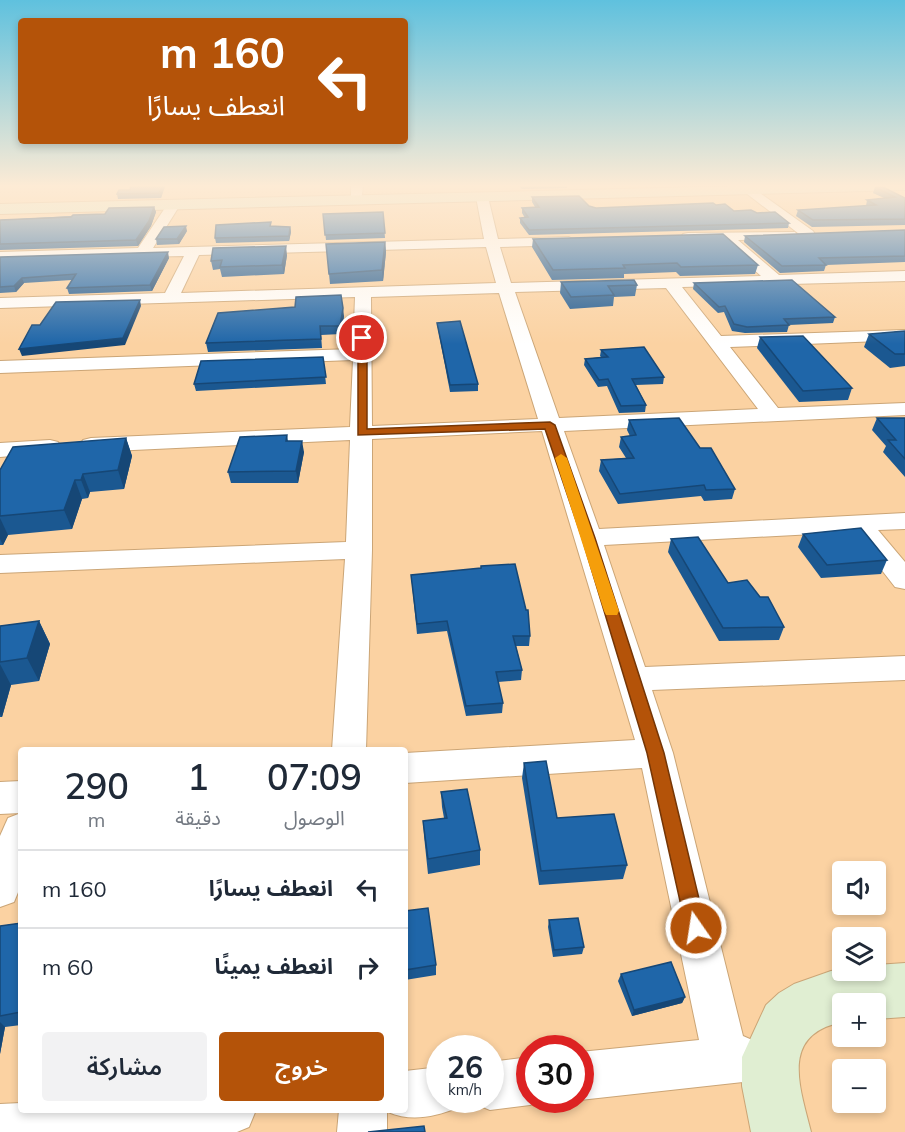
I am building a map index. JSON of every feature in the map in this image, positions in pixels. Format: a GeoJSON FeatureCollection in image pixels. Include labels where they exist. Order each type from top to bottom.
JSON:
{"type":"FeatureCollection","features":[{"type":"Feature","properties":{"kind":"street"},"geometry":{"type":"LineString","coordinates":[[143,252],[152,239]]}},
{"type":"Feature","properties":{"kind":"street"},"geometry":{"type":"LineString","coordinates":[[491,239],[505,288],[589,538],[748,1059],[775,1103],[781,1132]]}},
{"type":"Feature","properties":{"kind":"street"},"geometry":{"type":"LineString","coordinates":[[727,239],[777,280]]}},
{"type":"Feature","properties":{"kind":"street"},"geometry":{"type":"LineString","coordinates":[[0,256],[585,241]]}},
{"type":"Feature","properties":{"kind":"street"},"geometry":{"type":"LineString","coordinates":[[170,298],[193,252]]}},
{"type":"Feature","properties":{"kind":"street"},"geometry":{"type":"LineString","coordinates":[[0,303],[672,285],[905,276]]}},
{"type":"Feature","properties":{"kind":"street"},"geometry":{"type":"LineString","coordinates":[[672,285],[772,414]]}},
{"type":"Feature","properties":{"kind":"street"},"geometry":{"type":"LineString","coordinates":[[349,747],[359,550],[363,293]]}},
{"type":"Feature","properties":{"kind":"street"},"geometry":{"type":"LineString","coordinates":[[715,342],[905,335]]}},
{"type":"Feature","properties":{"kind":"street"},"geometry":{"type":"LineString","coordinates":[[0,367],[362,354]]}},
{"type":"Feature","properties":{"kind":"street"},"geometry":{"type":"LineString","coordinates":[[0,450],[905,409]]}},
{"type":"Feature","properties":{"kind":"street"},"geometry":{"type":"LineString","coordinates":[[589,538],[905,521]]}},
{"type":"Feature","properties":{"kind":"street"},"geometry":{"type":"LineString","coordinates":[[859,524],[905,580]]}},
{"type":"Feature","properties":{"kind":"street"},"geometry":{"type":"LineString","coordinates":[[0,564],[359,550]]}},
{"type":"Feature","properties":{"kind":"street"},"geometry":{"type":"LineString","coordinates":[[633,679],[905,668]]}},
{"type":"Feature","properties":{"kind":"street"},"geometry":{"type":"LineString","coordinates":[[408,768],[656,753]]}},
{"type":"Feature","properties":{"kind":"street"},"geometry":{"type":"LineString","coordinates":[[0,798],[18,797]]}},
{"type":"Feature","properties":{"kind":"street"},"geometry":{"type":"LineString","coordinates":[[0,888],[18,838]]}},
{"type":"Feature","properties":{"kind":"street"},"geometry":{"type":"LineString","coordinates":[[594,1075],[748,1059],[808,1004],[841,996],[905,990]]}},
{"type":"Feature","properties":{"kind":"street"},"geometry":{"type":"LineString","coordinates":[[408,1095],[426,1093]]}},
{"type":"Feature","properties":{"kind":"street"},"geometry":{"type":"LineString","coordinates":[[0,1129],[195,1113]]}},
{"type":"Feature","properties":{"kind":"street"},"geometry":{"type":"LineString","coordinates":[[363,1113],[363,1132]]}},
{"type":"Feature","properties":{"kind":"building"},"geometry":{"type":"Polygon","coordinates":[[[0,239],[137,239],[136,240],[0,244],[0,239]]]}},
{"type":"Feature","properties":{"kind":"building"},"geometry":{"type":"Polygon","coordinates":[[[533,239],[728,239],[758,265],[681,267],[677,263],[623,265],[625,268],[553,270],[533,239]]]}},
{"type":"Feature","properties":{"kind":"building"},"geometry":{"type":"Polygon","coordinates":[[[748,239],[905,239],[905,256],[819,258],[826,265],[782,266],[748,239]]]}},
{"type":"Feature","properties":{"kind":"building"},"geometry":{"type":"Polygon","coordinates":[[[385,242],[382,270],[329,274],[326,244],[385,242]]]}},
{"type":"Feature","properties":{"kind":"building"},"geometry":{"type":"Polygon","coordinates":[[[286,246],[282,265],[220,267],[222,260],[211,261],[213,248],[286,246]]]}},
{"type":"Feature","properties":{"kind":"building"},"geometry":{"type":"Polygon","coordinates":[[[168,252],[150,285],[67,288],[76,274],[22,278],[14,286],[0,287],[0,257],[168,252]]]}},
{"type":"Feature","properties":{"kind":"building"},"geometry":{"type":"Polygon","coordinates":[[[634,280],[637,285],[608,286],[614,295],[571,297],[561,282],[634,280]]]}},
{"type":"Feature","properties":{"kind":"building"},"geometry":{"type":"Polygon","coordinates":[[[792,280],[835,317],[784,319],[789,325],[747,327],[734,324],[725,306],[719,307],[694,283],[792,280]]]}},
{"type":"Feature","properties":{"kind":"building"},"geometry":{"type":"Polygon","coordinates":[[[341,295],[343,308],[340,326],[320,326],[321,339],[206,343],[218,313],[295,307],[296,297],[341,295]]]}},
{"type":"Feature","properties":{"kind":"building"},"geometry":{"type":"Polygon","coordinates":[[[140,300],[123,338],[19,349],[32,325],[40,325],[56,302],[140,300]]]}},
{"type":"Feature","properties":{"kind":"building"},"geometry":{"type":"Polygon","coordinates":[[[460,321],[478,384],[450,385],[437,323],[460,321]]]}},
{"type":"Feature","properties":{"kind":"building"},"geometry":{"type":"Polygon","coordinates":[[[905,331],[905,354],[895,354],[869,334],[905,331]]]}},
{"type":"Feature","properties":{"kind":"building"},"geometry":{"type":"Polygon","coordinates":[[[803,336],[852,388],[803,391],[760,337],[803,336]]]}},
{"type":"Feature","properties":{"kind":"building"},"geometry":{"type":"Polygon","coordinates":[[[644,347],[664,377],[632,379],[646,405],[621,406],[608,379],[599,380],[585,359],[608,357],[601,350],[644,347]]]}},
{"type":"Feature","properties":{"kind":"building"},"geometry":{"type":"Polygon","coordinates":[[[323,357],[326,377],[194,384],[201,361],[323,357]]]}},
{"type":"Feature","properties":{"kind":"building"},"geometry":{"type":"Polygon","coordinates":[[[679,418],[700,448],[711,448],[735,489],[706,490],[704,485],[620,494],[601,460],[634,458],[621,437],[636,435],[629,420],[679,418]]]}},
{"type":"Feature","properties":{"kind":"building"},"geometry":{"type":"Polygon","coordinates":[[[877,418],[905,418],[905,459],[888,440],[896,440],[877,418]]]}},
{"type":"Feature","properties":{"kind":"building"},"geometry":{"type":"Polygon","coordinates":[[[287,435],[286,441],[302,441],[296,471],[228,472],[240,437],[287,435]]]}},
{"type":"Feature","properties":{"kind":"building"},"geometry":{"type":"Polygon","coordinates":[[[126,438],[118,470],[83,474],[81,480],[75,480],[64,510],[0,516],[0,470],[13,447],[126,438]]]}},
{"type":"Feature","properties":{"kind":"building"},"geometry":{"type":"Polygon","coordinates":[[[861,528],[887,560],[827,565],[803,534],[861,528]]]}},
{"type":"Feature","properties":{"kind":"building"},"geometry":{"type":"Polygon","coordinates":[[[698,537],[728,583],[747,580],[760,597],[768,597],[784,627],[723,628],[671,539],[698,537]]]}},
{"type":"Feature","properties":{"kind":"building"},"geometry":{"type":"Polygon","coordinates":[[[515,564],[526,610],[528,610],[530,636],[513,636],[522,670],[496,672],[503,703],[466,706],[447,621],[417,624],[411,575],[515,564]]]}},
{"type":"Feature","properties":{"kind":"building"},"geometry":{"type":"Polygon","coordinates":[[[39,621],[27,658],[0,662],[0,626],[39,621]]]}},
{"type":"Feature","properties":{"kind":"building"},"geometry":{"type":"Polygon","coordinates":[[[546,761],[557,818],[614,814],[627,865],[541,871],[524,763],[546,761]]]}},
{"type":"Feature","properties":{"kind":"building"},"geometry":{"type":"Polygon","coordinates":[[[467,789],[480,850],[428,859],[423,821],[447,818],[441,792],[467,789]]]}},
{"type":"Feature","properties":{"kind":"building"},"geometry":{"type":"Polygon","coordinates":[[[428,908],[436,965],[408,970],[408,911],[428,908]]]}},
{"type":"Feature","properties":{"kind":"building"},"geometry":{"type":"Polygon","coordinates":[[[578,918],[584,947],[554,950],[549,920],[578,918]]]}},
{"type":"Feature","properties":{"kind":"building"},"geometry":{"type":"Polygon","coordinates":[[[18,923],[18,1013],[0,1016],[0,926],[18,923]]]}},
{"type":"Feature","properties":{"kind":"building"},"geometry":{"type":"Polygon","coordinates":[[[671,962],[685,997],[634,1010],[621,974],[671,962]]]}},
{"type":"Feature","properties":{"kind":"building"},"geometry":{"type":"Polygon","coordinates":[[[424,1126],[425,1132],[368,1132],[424,1126]]]}},
{"type":"Feature","properties":{"kind":"slow traffic"},"geometry":{"type":"LineString","coordinates":[[561,458],[612,611]]}},
{"type":"Feature","properties":{"kind":"route"},"geometry":{"type":"LineString","coordinates":[[362,338],[362,432],[550,425],[589,538],[656,753],[696,928]]}}]}
